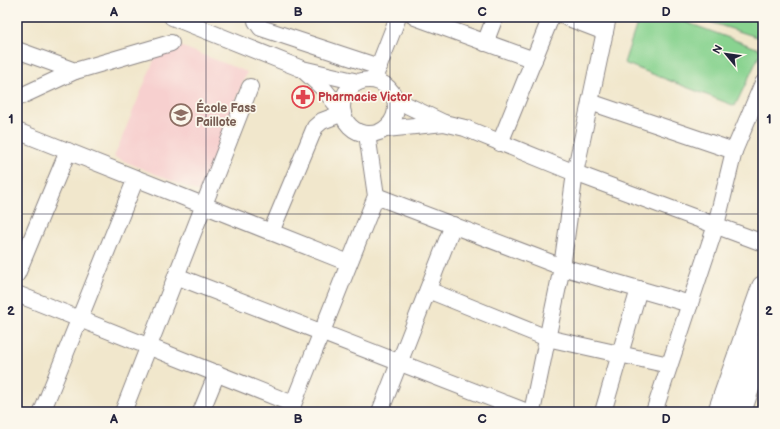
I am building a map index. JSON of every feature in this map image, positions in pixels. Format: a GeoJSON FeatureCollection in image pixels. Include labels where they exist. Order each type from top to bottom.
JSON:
{"type":"FeatureCollection","features":[{"type":"Feature","properties":{"kind":"highway"},"geometry":{"type":"LineString","coordinates":[[719,412],[763,287]]}},
{"type":"Feature","properties":{"kind":"highway"},"geometry":{"type":"LineString","coordinates":[[740,412],[763,344]]}},
{"type":"Feature","properties":{"kind":"street"},"geometry":{"type":"LineString","coordinates":[[172,17],[302,69],[358,82]]}},
{"type":"Feature","properties":{"kind":"street"},"geometry":{"type":"LineString","coordinates":[[256,17],[256,21],[261,28],[376,74],[380,81],[390,89],[396,100],[397,106],[394,118],[386,129]]}},
{"type":"Feature","properties":{"kind":"street"},"geometry":{"type":"LineString","coordinates":[[398,17],[376,74],[358,82],[345,94],[343,100],[343,114],[345,120],[354,130],[367,134],[380,132],[386,129],[444,123]]}},
{"type":"Feature","properties":{"kind":"street"},"geometry":{"type":"LineString","coordinates":[[415,17],[534,60]]}},
{"type":"Feature","properties":{"kind":"street"},"geometry":{"type":"LineString","coordinates":[[485,42],[495,17]]}},
{"type":"Feature","properties":{"kind":"street"},"geometry":{"type":"LineString","coordinates":[[500,143],[551,17]]}},
{"type":"Feature","properties":{"kind":"street"},"geometry":{"type":"LineString","coordinates":[[532,412],[562,267],[575,173],[607,24],[566,17]]}},
{"type":"Feature","properties":{"kind":"street"},"geometry":{"type":"LineString","coordinates":[[17,98],[75,71],[171,43]]}},
{"type":"Feature","properties":{"kind":"street"},"geometry":{"type":"LineString","coordinates":[[17,50],[75,71]]}},
{"type":"Feature","properties":{"kind":"street"},"geometry":{"type":"LineString","coordinates":[[302,69],[324,89],[343,114]]}},
{"type":"Feature","properties":{"kind":"street"},"geometry":{"type":"LineString","coordinates":[[654,412],[716,225],[734,151],[763,83]]}},
{"type":"Feature","properties":{"kind":"street"},"geometry":{"type":"LineString","coordinates":[[123,412],[250,88]]}},
{"type":"Feature","properties":{"kind":"street"},"geometry":{"type":"LineString","coordinates":[[396,100],[444,123],[465,128],[575,173],[763,243]]}},
{"type":"Feature","properties":{"kind":"street"},"geometry":{"type":"LineString","coordinates":[[590,102],[734,151]]}},
{"type":"Feature","properties":{"kind":"street"},"geometry":{"type":"LineString","coordinates":[[271,232],[315,127],[322,120],[343,114]]}},
{"type":"Feature","properties":{"kind":"street"},"geometry":{"type":"LineString","coordinates":[[17,131],[349,263]]}},
{"type":"Feature","properties":{"kind":"street"},"geometry":{"type":"LineString","coordinates":[[17,294],[217,373],[292,408],[376,196],[367,134]]}},
{"type":"Feature","properties":{"kind":"street"},"geometry":{"type":"LineString","coordinates":[[17,274],[68,151]]}},
{"type":"Feature","properties":{"kind":"street"},"geometry":{"type":"LineString","coordinates":[[42,412],[136,178]]}},
{"type":"Feature","properties":{"kind":"street"},"geometry":{"type":"LineString","coordinates":[[376,196],[562,267],[690,304]]}},
{"type":"Feature","properties":{"kind":"street"},"geometry":{"type":"LineString","coordinates":[[380,412],[453,225]]}},
{"type":"Feature","properties":{"kind":"street"},"geometry":{"type":"LineString","coordinates":[[176,276],[527,412]]}},
{"type":"Feature","properties":{"kind":"street"},"geometry":{"type":"LineString","coordinates":[[603,412],[639,289]]}},
{"type":"Feature","properties":{"kind":"street"},"geometry":{"type":"LineString","coordinates":[[428,290],[547,338],[670,365]]}},
{"type":"Feature","properties":{"kind":"street"},"geometry":{"type":"LineString","coordinates":[[201,412],[217,373]]}},
{"type":"Feature","properties":{"kind":"shaded area","name":"École Fass Paillote"},"geometry":{"type":"Polygon","coordinates":[[[180,46],[247,72],[201,193],[114,157],[157,53],[180,46]]]}},
{"type":"Feature","properties":{"kind":"green space"},"geometry":{"type":"Polygon","coordinates":[[[639,17],[672,17],[762,50],[735,106],[624,63],[639,17]]]}},
{"type":"Feature","properties":{"kind":"green space"},"geometry":{"type":"Polygon","coordinates":[[[694,17],[763,17],[763,29],[760,38],[694,17]]]}},
{"type":"Feature","properties":{"kind":"place","name":"Pharmacie Victor"},"geometry":{"type":"Point","coordinates":[303,97]}},
{"type":"Feature","properties":{"kind":"place","name":"École Fass Paillote"},"geometry":{"type":"Point","coordinates":[181,115]}}]}
